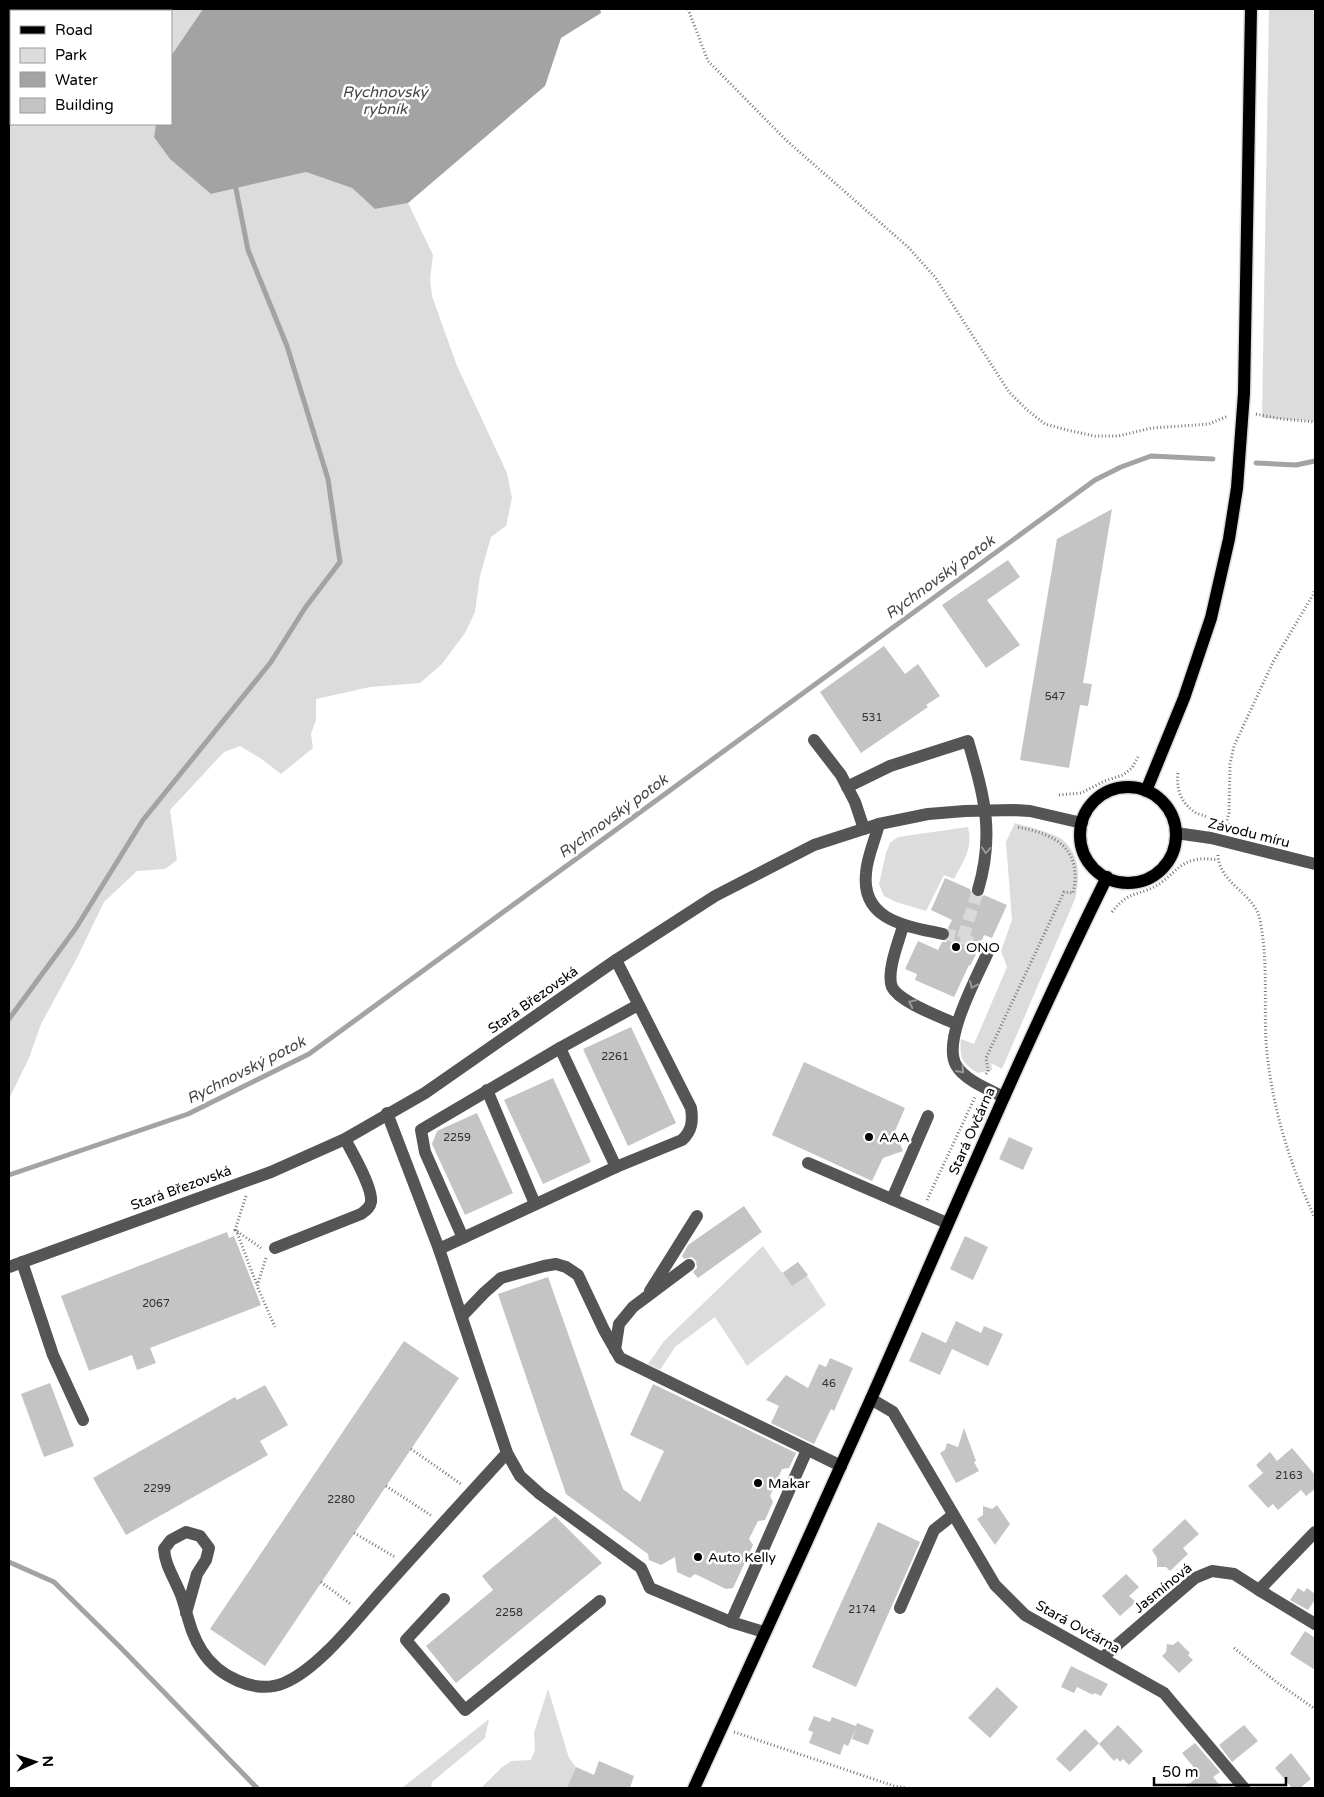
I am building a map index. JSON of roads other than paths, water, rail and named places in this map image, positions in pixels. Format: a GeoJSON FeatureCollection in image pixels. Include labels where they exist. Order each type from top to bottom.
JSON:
{"type":"FeatureCollection","features":[{"type":"Feature","properties":{"kind":"main road"},"geometry":{"type":"LineString","coordinates":[[1146,791],[1195,669],[1219,586],[1237,488],[1244,393],[1251,9]]}},
{"type":"Feature","properties":{"kind":"main road"},"geometry":{"type":"LineString","coordinates":[[1126,787],[1146,791],[1159,798],[1173,819],[1176,833],[1175,844],[1170,858],[1156,874],[1132,882],[1117,881],[1095,869],[1086,857],[1081,838],[1082,823],[1091,805],[1107,792],[1126,787]]}},
{"type":"Feature","properties":{"kind":"main road","name":"Stará Ovčárna"},"geometry":{"type":"LineString","coordinates":[[694,1788],[871,1400],[947,1223],[1004,1097],[1107,877]]}},
{"type":"Feature","properties":{"kind":"street"},"geometry":{"type":"LineString","coordinates":[[814,740],[841,775],[855,802],[864,829]]}},
{"type":"Feature","properties":{"kind":"street"},"geometry":{"type":"LineString","coordinates":[[847,787],[890,766],[968,741],[980,780],[987,824],[984,868],[978,890]]}},
{"type":"Feature","properties":{"kind":"street","name":"Stará Březovská"},"geometry":{"type":"LineString","coordinates":[[9,1266],[271,1172],[345,1139],[387,1113],[425,1093],[616,960],[715,896],[814,845],[879,824],[928,814],[985,810],[1030,812],[1082,823]]}},
{"type":"Feature","properties":{"kind":"street"},"geometry":{"type":"LineString","coordinates":[[879,824],[866,872],[867,892],[872,905],[879,913],[903,926],[943,934]]}},
{"type":"Feature","properties":{"kind":"street","name":"Závodu míru"},"geometry":{"type":"LineString","coordinates":[[1176,833],[1220,840],[1315,864]]}},
{"type":"Feature","properties":{"kind":"street"},"geometry":{"type":"LineString","coordinates":[[903,926],[891,970],[892,987],[901,998],[956,1024]]}},
{"type":"Feature","properties":{"kind":"street"},"geometry":{"type":"LineString","coordinates":[[981,948],[988,952],[956,1024],[953,1048],[956,1065],[969,1079],[1004,1097]]}},
{"type":"Feature","properties":{"kind":"street"},"geometry":{"type":"LineString","coordinates":[[439,1249],[616,1167],[682,1140],[688,1134],[692,1118],[691,1108],[616,960]]}},
{"type":"Feature","properties":{"kind":"street"},"geometry":{"type":"LineString","coordinates":[[463,1238],[425,1152],[421,1130],[487,1090],[638,1005]]}},
{"type":"Feature","properties":{"kind":"street"},"geometry":{"type":"LineString","coordinates":[[560,1048],[616,1167]]}},
{"type":"Feature","properties":{"kind":"street"},"geometry":{"type":"LineString","coordinates":[[487,1090],[535,1204]]}},
{"type":"Feature","properties":{"kind":"street"},"geometry":{"type":"LineString","coordinates":[[387,1113],[439,1249],[507,1452],[520,1476],[540,1494],[641,1568],[650,1588],[731,1622],[764,1632]]}},
{"type":"Feature","properties":{"kind":"street"},"geometry":{"type":"LineString","coordinates":[[892,1200],[928,1116]]}},
{"type":"Feature","properties":{"kind":"street"},"geometry":{"type":"LineString","coordinates":[[275,1248],[367,1210],[371,1202],[369,1191],[345,1139]]}},
{"type":"Feature","properties":{"kind":"street"},"geometry":{"type":"LineString","coordinates":[[808,1163],[947,1223]]}},
{"type":"Feature","properties":{"kind":"street"},"geometry":{"type":"LineString","coordinates":[[646,1297],[697,1216]]}},
{"type":"Feature","properties":{"kind":"street"},"geometry":{"type":"LineString","coordinates":[[22,1262],[53,1354],[83,1420]]}},
{"type":"Feature","properties":{"kind":"street"},"geometry":{"type":"LineString","coordinates":[[462,1316],[501,1278],[556,1264],[566,1267],[578,1275],[604,1330],[620,1358],[840,1466]]}},
{"type":"Feature","properties":{"kind":"street"},"geometry":{"type":"LineString","coordinates":[[615,1350],[619,1324],[633,1307],[689,1266]]}},
{"type":"Feature","properties":{"kind":"street","name":"Stará Ovčárna"},"geometry":{"type":"LineString","coordinates":[[871,1400],[893,1412],[995,1585],[1025,1615],[1164,1693],[1244,1788]]}},
{"type":"Feature","properties":{"kind":"street"},"geometry":{"type":"LineString","coordinates":[[731,1622],[807,1450]]}},
{"type":"Feature","properties":{"kind":"street"},"geometry":{"type":"LineString","coordinates":[[186,1613],[197,1574],[206,1560],[208,1548],[200,1536],[186,1532],[171,1540],[164,1549],[164,1559],[181,1595],[186,1613],[194,1639],[208,1661],[230,1677],[246,1684],[262,1687],[283,1684],[326,1653],[507,1452]]}},
{"type":"Feature","properties":{"kind":"street"},"geometry":{"type":"LineString","coordinates":[[900,1608],[934,1530],[953,1515]]}},
{"type":"Feature","properties":{"kind":"street"},"geometry":{"type":"LineString","coordinates":[[1315,1532],[1259,1590],[1315,1624]]}},
{"type":"Feature","properties":{"kind":"street","name":"Jasmínová"},"geometry":{"type":"LineString","coordinates":[[1102,1658],[1195,1578],[1212,1571],[1234,1574],[1259,1590]]}},
{"type":"Feature","properties":{"kind":"street"},"geometry":{"type":"LineString","coordinates":[[444,1599],[406,1640],[465,1710],[600,1601]]}},
{"type":"Feature","properties":{"kind":"water","name":"Rychnovský rybník"},"geometry":{"type":"Polygon","coordinates":[[[203,9],[600,9],[601,13],[561,38],[545,86],[408,203],[375,209],[352,188],[306,172],[211,194],[170,159],[154,137],[156,125],[172,125],[172,55],[203,9]]]}},
{"type":"Feature","properties":{"kind":"waterway"},"geometry":{"type":"LineString","coordinates":[[9,1019],[76,928],[143,820],[271,662],[305,608],[340,562],[328,479],[287,346],[248,250],[235,184]]}},
{"type":"Feature","properties":{"kind":"waterway","name":"Rychnovský potok"},"geometry":{"type":"LineString","coordinates":[[9,1175],[188,1114],[309,1054],[1095,480],[1121,467],[1151,456],[1213,459]]}},
{"type":"Feature","properties":{"kind":"waterway","name":"Rychnovský potok"},"geometry":{"type":"LineString","coordinates":[[1256,463],[1296,465],[1315,461]]}},
{"type":"Feature","properties":{"kind":"waterway"},"geometry":{"type":"LineString","coordinates":[[9,1562],[54,1582],[257,1788]]}},
{"type":"Feature","properties":{"kind":"tunnel"},"geometry":{"type":"LineString","coordinates":[[963,938],[978,890]]}},
{"type":"Feature","properties":{"kind":"tunnel"},"geometry":{"type":"LineString","coordinates":[[943,934],[963,938],[981,948]]}},
{"type":"Feature","properties":{"kind":"place","name":"ONO"},"geometry":{"type":"Point","coordinates":[956,947]}},
{"type":"Feature","properties":{"kind":"place","name":"AAA"},"geometry":{"type":"Point","coordinates":[869,1137]}},
{"type":"Feature","properties":{"kind":"place","name":"Makar"},"geometry":{"type":"Point","coordinates":[758,1483]}},
{"type":"Feature","properties":{"kind":"place","name":"Auto Kelly"},"geometry":{"type":"Point","coordinates":[698,1557]}}]}
